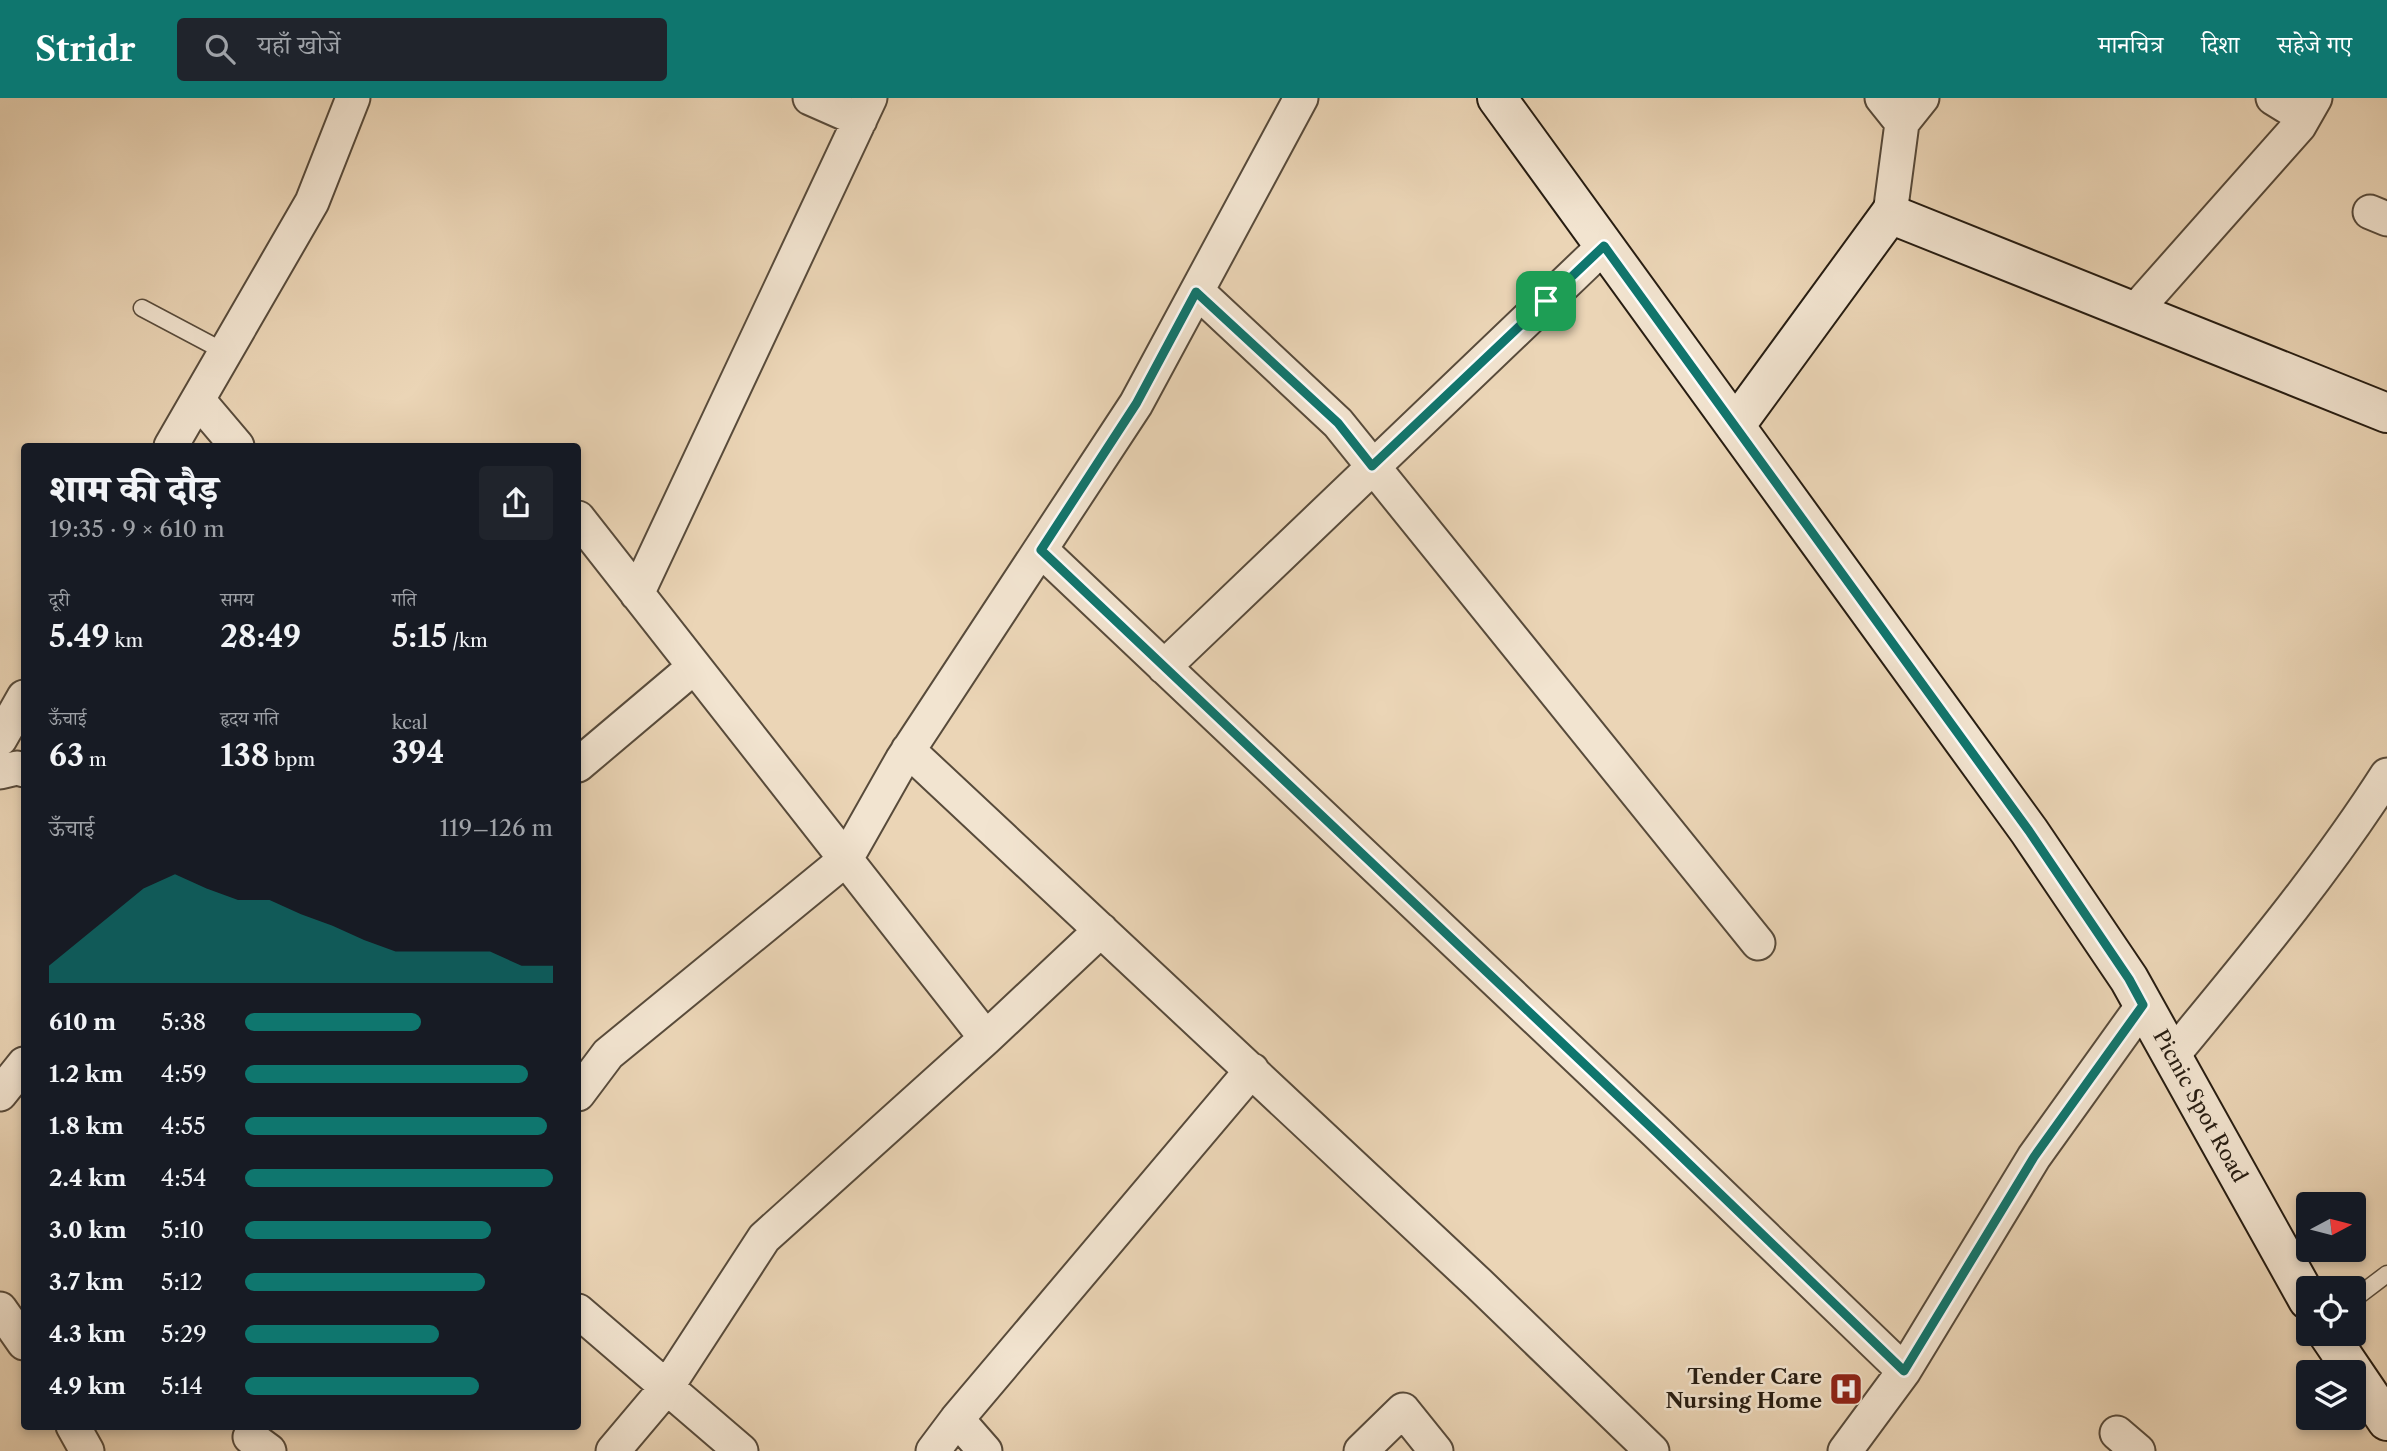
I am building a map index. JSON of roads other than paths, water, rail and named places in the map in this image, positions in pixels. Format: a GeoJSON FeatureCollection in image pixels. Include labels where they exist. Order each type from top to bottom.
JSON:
{"type":"FeatureCollection","features":[{"type":"Feature","properties":{"kind":"street"},"geometry":{"type":"LineString","coordinates":[[172,443],[312,202],[353,98]]}},
{"type":"Feature","properties":{"kind":"street"},"geometry":{"type":"LineString","coordinates":[[637,594],[865,109],[810,98]]}},
{"type":"Feature","properties":{"kind":"street"},"geometry":{"type":"LineString","coordinates":[[581,1090],[608,1054],[846,859],[908,750],[1136,404],[1301,98]]}},
{"type":"Feature","properties":{"kind":"street","name":"Picnic Spot Road"},"geometry":{"type":"LineString","coordinates":[[1497,98],[2029,831],[2129,979],[2296,1278]]}},
{"type":"Feature","properties":{"kind":"street"},"geometry":{"type":"LineString","coordinates":[[2134,312],[2299,126],[2310,107],[2273,98]]}},
{"type":"Feature","properties":{"kind":"street"},"geometry":{"type":"LineString","coordinates":[[1735,426],[1890,214],[1902,106]]}},
{"type":"Feature","properties":{"kind":"street"},"geometry":{"type":"LineString","coordinates":[[1890,214],[2387,414]]}},
{"type":"Feature","properties":{"kind":"street"},"geometry":{"type":"LineString","coordinates":[[1164,667],[1604,246]]}},
{"type":"Feature","properties":{"kind":"street"},"geometry":{"type":"LineString","coordinates":[[1196,292],[1338,423],[1758,943]]}},
{"type":"Feature","properties":{"kind":"street"},"geometry":{"type":"LineString","coordinates":[[198,400],[234,443]]}},
{"type":"Feature","properties":{"kind":"street"},"geometry":{"type":"LineString","coordinates":[[581,522],[986,1038]]}},
{"type":"Feature","properties":{"kind":"street"},"geometry":{"type":"LineString","coordinates":[[1041,550],[1647,1123],[1904,1371]]}},
{"type":"Feature","properties":{"kind":"street"},"geometry":{"type":"LineString","coordinates":[[581,762],[694,667]]}},
{"type":"Feature","properties":{"kind":"street"},"geometry":{"type":"LineString","coordinates":[[0,738],[21,701]]}},
{"type":"Feature","properties":{"kind":"street"},"geometry":{"type":"LineString","coordinates":[[908,750],[1252,1070],[1652,1451]]}},
{"type":"Feature","properties":{"kind":"street"},"geometry":{"type":"LineString","coordinates":[[0,772],[21,769]]}},
{"type":"Feature","properties":{"kind":"street"},"geometry":{"type":"LineString","coordinates":[[2172,1056],[2343,842],[2387,775]]}},
{"type":"Feature","properties":{"kind":"street"},"geometry":{"type":"LineString","coordinates":[[612,1451],[667,1387],[764,1238],[986,1038],[1101,930]]}},
{"type":"Feature","properties":{"kind":"street"},"geometry":{"type":"LineString","coordinates":[[1845,1451],[1904,1371],[2034,1157],[2143,1005]]}},
{"type":"Feature","properties":{"kind":"street"},"geometry":{"type":"LineString","coordinates":[[0,1094],[21,1068]]}},
{"type":"Feature","properties":{"kind":"street"},"geometry":{"type":"LineString","coordinates":[[933,1451],[957,1419],[1252,1070]]}},
{"type":"Feature","properties":{"kind":"street"},"geometry":{"type":"LineString","coordinates":[[0,1309],[21,1339]]}},
{"type":"Feature","properties":{"kind":"street"},"geometry":{"type":"LineString","coordinates":[[581,1314],[741,1451]]}},
{"type":"Feature","properties":{"kind":"street"},"geometry":{"type":"LineString","coordinates":[[2336,1346],[2387,1421]]}},
{"type":"Feature","properties":{"kind":"street"},"geometry":{"type":"LineString","coordinates":[[1362,1451],[1403,1409],[1436,1451]]}},
{"type":"Feature","properties":{"kind":"street"},"geometry":{"type":"LineString","coordinates":[[957,1419],[985,1451]]}},
{"type":"Feature","properties":{"kind":"street"},"geometry":{"type":"LineString","coordinates":[[75,1430],[87,1451]]}},
{"type":"Feature","properties":{"kind":"lane"},"geometry":{"type":"LineString","coordinates":[[142,308],[225,352]]}},
{"type":"Feature","properties":{"kind":"lane"},"geometry":{"type":"LineString","coordinates":[[2366,1290],[2387,1274]]}},
{"type":"Feature","properties":{"kind":"place","name":"Tender Care Nursing Home"},"geometry":{"type":"Point","coordinates":[1846,1389]}}]}
